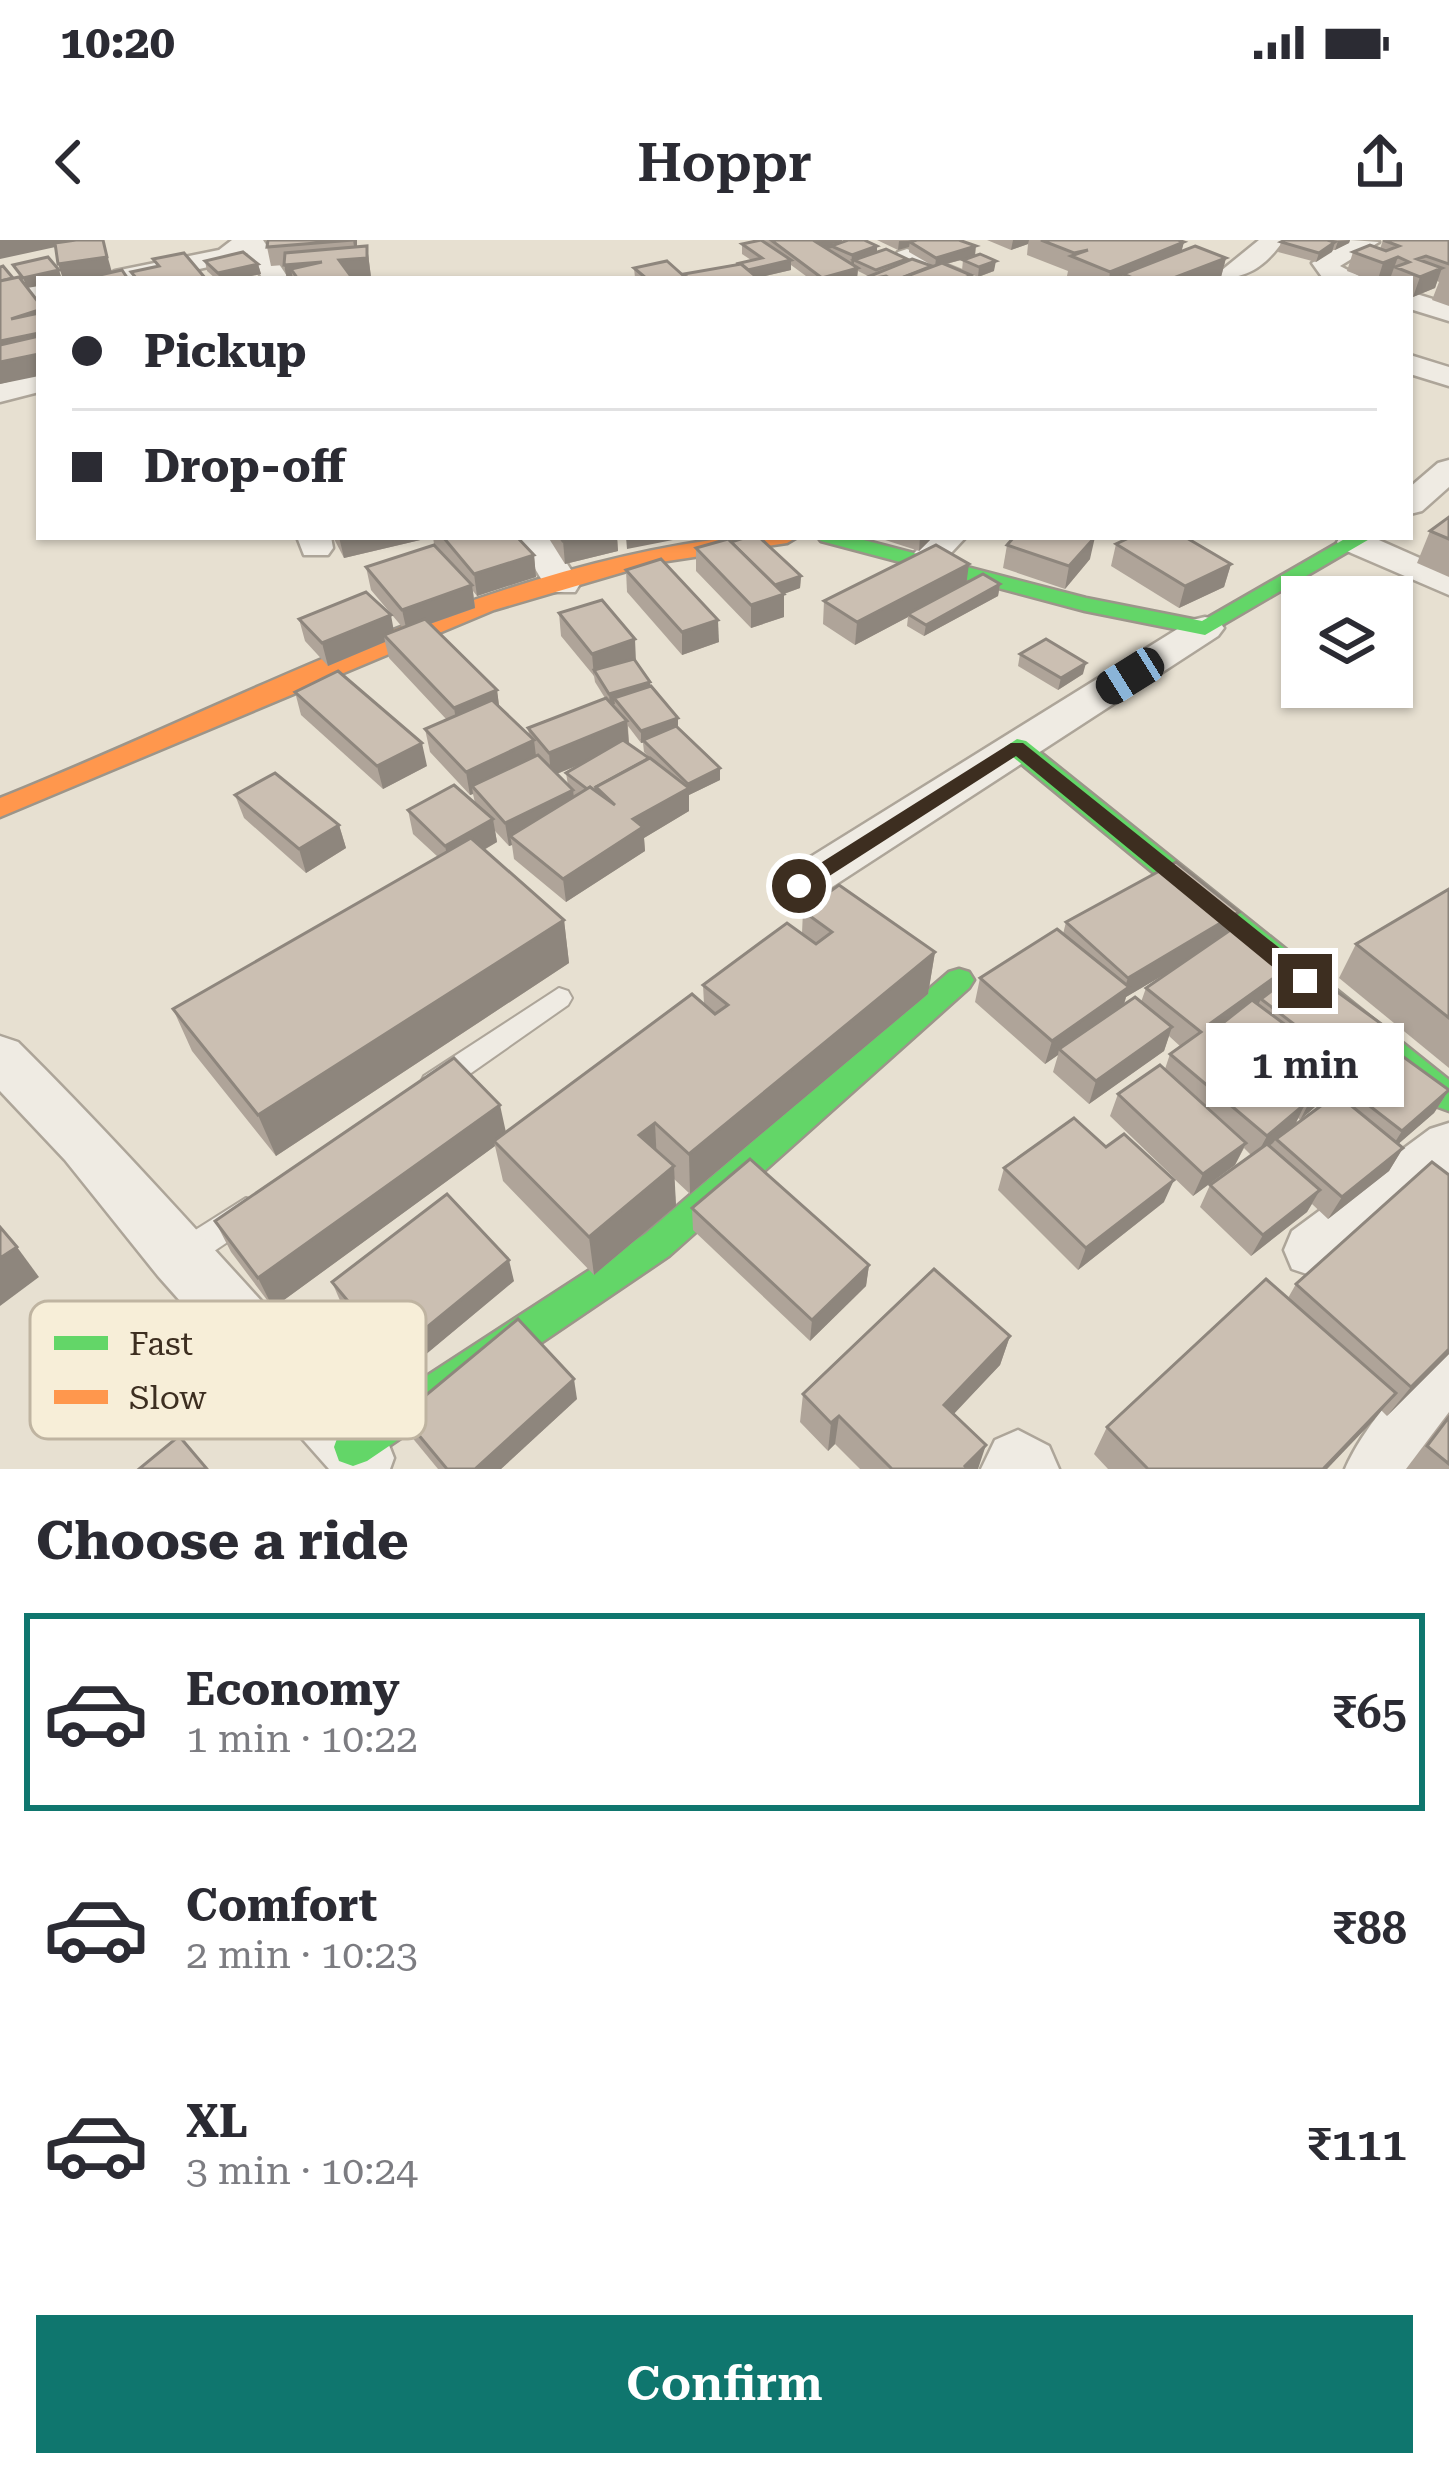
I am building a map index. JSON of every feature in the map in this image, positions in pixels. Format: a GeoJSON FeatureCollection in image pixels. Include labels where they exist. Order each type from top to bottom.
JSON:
{"type":"FeatureCollection","features":[{"type":"Feature","properties":{"kind":"street"},"geometry":{"type":"LineString","coordinates":[[129,276],[226,256],[249,240],[274,276]]}},
{"type":"Feature","properties":{"kind":"street"},"geometry":{"type":"LineString","coordinates":[[1228,276],[1260,254],[1271,240]]}},
{"type":"Feature","properties":{"kind":"street"},"geometry":{"type":"LineString","coordinates":[[1343,276],[1330,272],[1325,263],[1367,241]]}},
{"type":"Feature","properties":{"kind":"street"},"geometry":{"type":"LineString","coordinates":[[907,257],[950,276]]}},
{"type":"Feature","properties":{"kind":"street"},"geometry":{"type":"LineString","coordinates":[[0,300],[36,293]]}},
{"type":"Feature","properties":{"kind":"street"},"geometry":{"type":"LineString","coordinates":[[1413,301],[1449,313]]}},
{"type":"Feature","properties":{"kind":"street"},"geometry":{"type":"LineString","coordinates":[[1413,365],[1449,377]]}},
{"type":"Feature","properties":{"kind":"street"},"geometry":{"type":"LineString","coordinates":[[0,393],[36,384]]}},
{"type":"Feature","properties":{"kind":"street"},"geometry":{"type":"LineString","coordinates":[[1413,501],[1449,470]]}},
{"type":"Feature","properties":{"kind":"street"},"geometry":{"type":"LineString","coordinates":[[535,540],[562,584]]}},
{"type":"Feature","properties":{"kind":"street"},"geometry":{"type":"LineString","coordinates":[[0,808],[181,739],[452,621],[636,560],[767,540]]}},
{"type":"Feature","properties":{"kind":"street"},"geometry":{"type":"LineString","coordinates":[[856,540],[936,549],[1085,604],[1205,628]]}},
{"type":"Feature","properties":{"kind":"street"},"geometry":{"type":"LineString","coordinates":[[799,886],[1205,628],[1359,540],[1449,584]]}},
{"type":"Feature","properties":{"kind":"street"},"geometry":{"type":"LineString","coordinates":[[1017,747],[1449,1098]]}},
{"type":"Feature","properties":{"kind":"street"},"geometry":{"type":"LineString","coordinates":[[426,1413],[657,1245],[959,980]]}},
{"type":"Feature","properties":{"kind":"street"},"geometry":{"type":"LineString","coordinates":[[0,1057],[85,1143],[218,1301]]}},
{"type":"Feature","properties":{"kind":"street"},"geometry":{"type":"LineString","coordinates":[[1313,1250],[1449,1146]]}},
{"type":"Feature","properties":{"kind":"street"},"geometry":{"type":"LineString","coordinates":[[1378,1469],[1449,1382]]}},
{"type":"Feature","properties":{"kind":"street"},"geometry":{"type":"LineString","coordinates":[[360,1461],[390,1439]]}},
{"type":"Feature","properties":{"kind":"street"},"geometry":{"type":"LineString","coordinates":[[1014,1469],[1018,1463],[1026,1469]]}},
{"type":"Feature","properties":{"kind":"lane"},"geometry":{"type":"LineString","coordinates":[[406,1103],[560,998]]}},
{"type":"Feature","properties":{"kind":"lane"},"geometry":{"type":"LineString","coordinates":[[179,1257],[271,1195]]}},
{"type":"Feature","properties":{"kind":"building"},"geometry":{"type":"Polygon","coordinates":[[[103,240],[107,257],[58,264],[55,243],[103,240]]]}},
{"type":"Feature","properties":{"kind":"building"},"geometry":{"type":"Polygon","coordinates":[[[268,240],[353,240],[267,247],[268,240]]]}},
{"type":"Feature","properties":{"kind":"building"},"geometry":{"type":"Polygon","coordinates":[[[761,240],[791,260],[748,270],[736,264],[762,258],[742,244],[761,240]]]}},
{"type":"Feature","properties":{"kind":"building"},"geometry":{"type":"Polygon","coordinates":[[[771,240],[825,240],[816,242],[858,268],[819,276],[771,240]]]}},
{"type":"Feature","properties":{"kind":"building"},"geometry":{"type":"Polygon","coordinates":[[[848,240],[877,246],[852,255],[831,246],[848,240]]]}},
{"type":"Feature","properties":{"kind":"building"},"geometry":{"type":"Polygon","coordinates":[[[959,240],[976,246],[936,258],[910,242],[959,240]]]}},
{"type":"Feature","properties":{"kind":"building"},"geometry":{"type":"Polygon","coordinates":[[[1041,240],[1184,242],[1110,272],[1071,256],[1088,250],[1074,253],[1041,240]]]}},
{"type":"Feature","properties":{"kind":"building"},"geometry":{"type":"Polygon","coordinates":[[[1383,240],[1449,240],[1449,264],[1426,256],[1417,259],[1442,268],[1420,277],[1395,267],[1409,262],[1398,257],[1383,263],[1353,252],[1370,245],[1386,251],[1399,246],[1383,240]]]}},
{"type":"Feature","properties":{"kind":"building"},"geometry":{"type":"Polygon","coordinates":[[[1281,242],[1335,242],[1319,253],[1281,242]]]}},
{"type":"Feature","properties":{"kind":"building"},"geometry":{"type":"Polygon","coordinates":[[[367,246],[367,258],[339,260],[351,276],[296,276],[291,269],[322,262],[284,265],[285,253],[367,246]]]}},
{"type":"Feature","properties":{"kind":"building"},"geometry":{"type":"Polygon","coordinates":[[[1195,246],[1226,258],[1179,276],[1123,274],[1195,246]]]}},
{"type":"Feature","properties":{"kind":"building"},"geometry":{"type":"Polygon","coordinates":[[[886,249],[907,259],[876,270],[854,260],[886,249]]]}},
{"type":"Feature","properties":{"kind":"building"},"geometry":{"type":"Polygon","coordinates":[[[243,252],[258,264],[218,273],[205,261],[243,252]]]}},
{"type":"Feature","properties":{"kind":"building"},"geometry":{"type":"Polygon","coordinates":[[[184,253],[203,276],[134,276],[131,272],[159,266],[153,259],[184,253]]]}},
{"type":"Feature","properties":{"kind":"building"},"geometry":{"type":"Polygon","coordinates":[[[980,254],[996,261],[979,267],[963,260],[980,254]]]}},
{"type":"Feature","properties":{"kind":"building"},"geometry":{"type":"Polygon","coordinates":[[[48,257],[59,270],[23,278],[13,265],[48,257]]]}},
{"type":"Feature","properties":{"kind":"building"},"geometry":{"type":"Polygon","coordinates":[[[912,259],[932,266],[907,276],[870,276],[912,259]]]}},
{"type":"Feature","properties":{"kind":"building"},"geometry":{"type":"Polygon","coordinates":[[[667,261],[684,276],[643,276],[634,268],[667,261]]]}},
{"type":"Feature","properties":{"kind":"building"},"geometry":{"type":"Polygon","coordinates":[[[942,263],[971,275],[969,276],[907,276],[942,263]]]}},
{"type":"Feature","properties":{"kind":"building"},"geometry":{"type":"Polygon","coordinates":[[[741,264],[755,276],[686,276],[741,264]]]}},
{"type":"Feature","properties":{"kind":"building"},"geometry":{"type":"Polygon","coordinates":[[[3,266],[13,278],[0,281],[3,266]]]}},
{"type":"Feature","properties":{"kind":"building"},"geometry":{"type":"Polygon","coordinates":[[[122,270],[126,276],[95,276],[122,270]]]}},
{"type":"Feature","properties":{"kind":"building"},"geometry":{"type":"Polygon","coordinates":[[[19,277],[36,299],[36,311],[11,319],[36,314],[36,334],[0,341],[0,281],[19,277]]]}},
{"type":"Feature","properties":{"kind":"building"},"geometry":{"type":"Polygon","coordinates":[[[36,337],[36,355],[0,362],[0,345],[36,337]]]}},
{"type":"Feature","properties":{"kind":"building"},"geometry":{"type":"Polygon","coordinates":[[[1449,517],[1449,539],[1430,531],[1449,517]]]}},
{"type":"Feature","properties":{"kind":"building"},"geometry":{"type":"Polygon","coordinates":[[[446,540],[520,540],[534,555],[474,574],[446,540]]]}},
{"type":"Feature","properties":{"kind":"building"},"geometry":{"type":"Polygon","coordinates":[[[729,540],[784,594],[751,605],[696,548],[729,540]]]}},
{"type":"Feature","properties":{"kind":"building"},"geometry":{"type":"Polygon","coordinates":[[[762,540],[801,576],[775,585],[731,542],[762,540]]]}},
{"type":"Feature","properties":{"kind":"building"},"geometry":{"type":"Polygon","coordinates":[[[1011,540],[1092,540],[1069,566],[1007,545],[1011,540]]]}},
{"type":"Feature","properties":{"kind":"building"},"geometry":{"type":"Polygon","coordinates":[[[1190,540],[1231,564],[1185,586],[1116,544],[1190,540]]]}},
{"type":"Feature","properties":{"kind":"building"},"geometry":{"type":"Polygon","coordinates":[[[434,545],[472,585],[402,610],[366,567],[434,545]]]}},
{"type":"Feature","properties":{"kind":"building"},"geometry":{"type":"Polygon","coordinates":[[[936,545],[969,564],[857,622],[824,601],[936,545]]]}},
{"type":"Feature","properties":{"kind":"building"},"geometry":{"type":"Polygon","coordinates":[[[661,559],[718,620],[682,632],[626,570],[661,559]]]}},
{"type":"Feature","properties":{"kind":"building"},"geometry":{"type":"Polygon","coordinates":[[[983,574],[1000,584],[926,625],[908,614],[983,574]]]}},
{"type":"Feature","properties":{"kind":"building"},"geometry":{"type":"Polygon","coordinates":[[[366,592],[391,615],[322,643],[299,619],[366,592]]]}},
{"type":"Feature","properties":{"kind":"building"},"geometry":{"type":"Polygon","coordinates":[[[602,600],[635,639],[592,654],[559,613],[602,600]]]}},
{"type":"Feature","properties":{"kind":"building"},"geometry":{"type":"Polygon","coordinates":[[[425,619],[497,690],[454,708],[384,635],[425,619]]]}},
{"type":"Feature","properties":{"kind":"building"},"geometry":{"type":"Polygon","coordinates":[[[1046,639],[1086,663],[1061,678],[1020,654],[1046,639]]]}},
{"type":"Feature","properties":{"kind":"building"},"geometry":{"type":"Polygon","coordinates":[[[634,659],[650,682],[609,694],[594,670],[634,659]]]}},
{"type":"Feature","properties":{"kind":"building"},"geometry":{"type":"Polygon","coordinates":[[[338,671],[422,743],[377,766],[295,692],[338,671]]]}},
{"type":"Feature","properties":{"kind":"building"},"geometry":{"type":"Polygon","coordinates":[[[651,686],[678,718],[641,731],[614,698],[651,686]]]}},
{"type":"Feature","properties":{"kind":"building"},"geometry":{"type":"Polygon","coordinates":[[[606,698],[627,721],[549,753],[528,728],[606,698]]]}},
{"type":"Feature","properties":{"kind":"building"},"geometry":{"type":"Polygon","coordinates":[[[492,700],[534,740],[466,772],[425,729],[492,700]]]}},
{"type":"Feature","properties":{"kind":"building"},"geometry":{"type":"Polygon","coordinates":[[[676,726],[720,768],[688,784],[643,740],[676,726]]]}},
{"type":"Feature","properties":{"kind":"building"},"geometry":{"type":"Polygon","coordinates":[[[623,740],[649,758],[596,787],[596,792],[566,773],[623,740]]]}},
{"type":"Feature","properties":{"kind":"building"},"geometry":{"type":"Polygon","coordinates":[[[538,755],[573,790],[505,823],[472,786],[538,755]]]}},
{"type":"Feature","properties":{"kind":"building"},"geometry":{"type":"Polygon","coordinates":[[[650,758],[689,788],[633,819],[643,827],[563,879],[510,836],[590,787],[615,805],[596,787],[650,758]]]}},
{"type":"Feature","properties":{"kind":"building"},"geometry":{"type":"Polygon","coordinates":[[[275,773],[339,825],[299,849],[235,795],[275,773]]]}},
{"type":"Feature","properties":{"kind":"building"},"geometry":{"type":"Polygon","coordinates":[[[454,785],[493,819],[445,846],[408,810],[454,785]]]}},
{"type":"Feature","properties":{"kind":"building"},"geometry":{"type":"Polygon","coordinates":[[[471,838],[564,920],[258,1115],[173,1009],[471,838]]]}},
{"type":"Feature","properties":{"kind":"building"},"geometry":{"type":"Polygon","coordinates":[[[1176,862],[1239,912],[1128,978],[1066,922],[1176,862]]]}},
{"type":"Feature","properties":{"kind":"building"},"geometry":{"type":"Polygon","coordinates":[[[839,885],[935,952],[689,1154],[655,1123],[639,1135],[674,1166],[589,1237],[494,1141],[692,994],[715,1014],[728,1005],[703,985],[787,923],[816,944],[832,932],[803,911],[839,885]]]}},
{"type":"Feature","properties":{"kind":"building"},"geometry":{"type":"Polygon","coordinates":[[[1449,889],[1449,1018],[1356,944],[1449,889]]]}},
{"type":"Feature","properties":{"kind":"building"},"geometry":{"type":"Polygon","coordinates":[[[1242,922],[1296,962],[1208,1025],[1305,1104],[1267,1136],[1170,1054],[1201,1032],[1146,988],[1242,922]]]}},
{"type":"Feature","properties":{"kind":"building"},"geometry":{"type":"Polygon","coordinates":[[[1057,929],[1129,987],[1052,1041],[980,978],[1057,929]]]}},
{"type":"Feature","properties":{"kind":"building"},"geometry":{"type":"Polygon","coordinates":[[[1303,967],[1387,1028],[1345,1063],[1261,999],[1303,967]]]}},
{"type":"Feature","properties":{"kind":"building"},"geometry":{"type":"Polygon","coordinates":[[[1135,997],[1172,1027],[1096,1081],[1059,1049],[1135,997]]]}},
{"type":"Feature","properties":{"kind":"building"},"geometry":{"type":"Polygon","coordinates":[[[1252,1000],[1345,1069],[1312,1097],[1219,1026],[1252,1000]]]}},
{"type":"Feature","properties":{"kind":"building"},"geometry":{"type":"Polygon","coordinates":[[[1387,1045],[1449,1090],[1402,1131],[1340,1083],[1387,1045]]]}},
{"type":"Feature","properties":{"kind":"building"},"geometry":{"type":"Polygon","coordinates":[[[454,1058],[500,1105],[258,1278],[215,1221],[454,1058]]]}},
{"type":"Feature","properties":{"kind":"building"},"geometry":{"type":"Polygon","coordinates":[[[1160,1065],[1246,1143],[1203,1174],[1118,1094],[1160,1065]]]}},
{"type":"Feature","properties":{"kind":"building"},"geometry":{"type":"Polygon","coordinates":[[[1337,1094],[1403,1148],[1342,1197],[1276,1139],[1337,1094]]]}},
{"type":"Feature","properties":{"kind":"building"},"geometry":{"type":"Polygon","coordinates":[[[1074,1118],[1106,1147],[1124,1134],[1174,1180],[1086,1248],[1004,1168],[1074,1118]]]}},
{"type":"Feature","properties":{"kind":"building"},"geometry":{"type":"Polygon","coordinates":[[[1267,1144],[1320,1190],[1263,1235],[1210,1185],[1267,1144]]]}},
{"type":"Feature","properties":{"kind":"building"},"geometry":{"type":"Polygon","coordinates":[[[750,1159],[869,1265],[812,1320],[692,1208],[750,1159]]]}},
{"type":"Feature","properties":{"kind":"building"},"geometry":{"type":"Polygon","coordinates":[[[1432,1162],[1449,1175],[1449,1349],[1411,1387],[1296,1284],[1432,1162]]]}},
{"type":"Feature","properties":{"kind":"building"},"geometry":{"type":"Polygon","coordinates":[[[447,1194],[509,1260],[426,1328],[426,1301],[348,1301],[332,1282],[447,1194]]]}},
{"type":"Feature","properties":{"kind":"building"},"geometry":{"type":"Polygon","coordinates":[[[0,1227],[17,1247],[0,1258],[0,1227]]]}},
{"type":"Feature","properties":{"kind":"building"},"geometry":{"type":"Polygon","coordinates":[[[934,1269],[1010,1336],[944,1405],[986,1445],[965,1466],[968,1469],[892,1469],[839,1416],[831,1423],[803,1394],[934,1269]]]}},
{"type":"Feature","properties":{"kind":"building"},"geometry":{"type":"Polygon","coordinates":[[[1266,1279],[1396,1393],[1323,1469],[1148,1469],[1107,1427],[1266,1279]]]}},
{"type":"Feature","properties":{"kind":"building"},"geometry":{"type":"Polygon","coordinates":[[[518,1319],[574,1379],[475,1469],[447,1469],[422,1439],[426,1439],[426,1395],[518,1319]]]}},
{"type":"Feature","properties":{"kind":"building"},"geometry":{"type":"Polygon","coordinates":[[[1449,1417],[1449,1464],[1427,1446],[1449,1417]]]}},
{"type":"Feature","properties":{"kind":"building"},"geometry":{"type":"Polygon","coordinates":[[[182,1439],[207,1469],[139,1469],[182,1439]]]}},
{"type":"Feature","properties":{"kind":"traffic: fast"},"geometry":{"type":"LineString","coordinates":[[840,540],[1085,604],[1205,628],[1358,540]]}},
{"type":"Feature","properties":{"kind":"traffic: fast"},"geometry":{"type":"LineString","coordinates":[[1017,747],[1449,1098]]}},
{"type":"Feature","properties":{"kind":"traffic: fast"},"geometry":{"type":"LineString","coordinates":[[426,1398],[657,1245],[959,980]]}},
{"type":"Feature","properties":{"kind":"traffic: fast"},"geometry":{"type":"LineString","coordinates":[[353,1447],[365,1439]]}},
{"type":"Feature","properties":{"kind":"traffic: slow"},"geometry":{"type":"LineString","coordinates":[[0,808],[486,606],[651,557],[762,540]]}},
{"type":"Feature","properties":{"kind":"route"},"geometry":{"type":"LineString","coordinates":[[799,886],[1017,747],[1305,981]]}}]}
